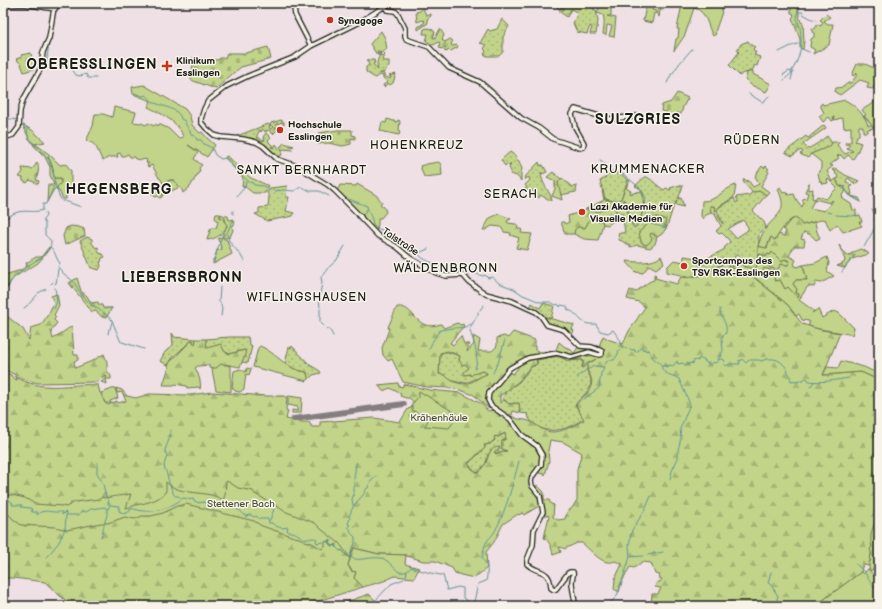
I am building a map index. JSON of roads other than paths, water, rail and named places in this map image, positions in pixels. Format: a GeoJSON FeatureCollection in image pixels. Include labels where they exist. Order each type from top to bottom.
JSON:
{"type":"FeatureCollection","features":[{"type":"Feature","properties":{"kind":"main road"},"geometry":{"type":"LineString","coordinates":[[3,5],[20,4],[53,9],[62,3]]}},
{"type":"Feature","properties":{"kind":"main road"},"geometry":{"type":"LineString","coordinates":[[297,5],[294,11],[311,44],[339,34],[388,6],[398,14],[404,27],[407,39],[428,46],[449,68],[480,82],[522,119],[541,128],[553,139],[578,148],[582,148],[584,143],[574,125],[572,113],[576,109],[609,119],[640,116]]}},
{"type":"Feature","properties":{"kind":"main road"},"geometry":{"type":"LineString","coordinates":[[3,136],[13,135],[19,127],[20,111],[23,100],[40,68],[43,52],[48,40],[53,9]]}},
{"type":"Feature","properties":{"kind":"main road","name":"Talstraße"},"geometry":{"type":"LineString","coordinates":[[311,44],[294,58],[245,77],[227,86],[210,99],[204,110],[202,122],[209,131],[216,136],[242,139],[262,146],[277,159],[308,172],[313,177],[331,187],[374,232],[437,274],[446,276],[463,275],[469,282],[486,294],[512,301],[536,312],[546,325],[565,331],[579,346],[592,346],[602,352],[599,355],[589,352],[574,357],[558,353],[526,359],[510,368],[490,390],[488,398],[492,407],[513,422],[523,437],[538,447],[542,456],[540,466],[532,477],[531,483],[539,493],[543,512],[534,530],[533,545],[527,560],[527,564],[548,575],[551,580],[551,588],[554,590],[568,573],[573,572],[572,582],[575,596],[574,606]]}},
{"type":"Feature","properties":{"kind":"waterway"},"geometry":{"type":"LineString","coordinates":[[752,8],[760,3]]}},
{"type":"Feature","properties":{"kind":"waterway"},"geometry":{"type":"LineString","coordinates":[[798,3],[797,19],[800,27]]}},
{"type":"Feature","properties":{"kind":"waterway"},"geometry":{"type":"LineString","coordinates":[[798,12],[803,12]]}},
{"type":"Feature","properties":{"kind":"waterway"},"geometry":{"type":"LineString","coordinates":[[803,14],[812,19]]}},
{"type":"Feature","properties":{"kind":"waterway"},"geometry":{"type":"LineString","coordinates":[[791,80],[793,72],[791,72],[797,62],[800,51],[800,28]]}},
{"type":"Feature","properties":{"kind":"waterway"},"geometry":{"type":"LineString","coordinates":[[49,43],[46,66],[57,65]]}},
{"type":"Feature","properties":{"kind":"waterway"},"geometry":{"type":"LineString","coordinates":[[792,46],[800,43]]}},
{"type":"Feature","properties":{"kind":"waterway"},"geometry":{"type":"LineString","coordinates":[[779,52],[791,46]]}},
{"type":"Feature","properties":{"kind":"waterway"},"geometry":{"type":"LineString","coordinates":[[685,57],[692,49]]}},
{"type":"Feature","properties":{"kind":"waterway"},"geometry":{"type":"LineString","coordinates":[[802,49],[809,52]]}},
{"type":"Feature","properties":{"kind":"waterway"},"geometry":{"type":"LineString","coordinates":[[679,64],[685,57]]}},
{"type":"Feature","properties":{"kind":"waterway"},"geometry":{"type":"LineString","coordinates":[[59,64],[64,62],[76,75],[80,76],[86,74],[88,78]]}},
{"type":"Feature","properties":{"kind":"waterway"},"geometry":{"type":"LineString","coordinates":[[673,73],[679,64]]}},
{"type":"Feature","properties":{"kind":"waterway"},"geometry":{"type":"LineString","coordinates":[[783,75],[789,71],[791,72]]}},
{"type":"Feature","properties":{"kind":"waterway"},"geometry":{"type":"LineString","coordinates":[[667,83],[672,73]]}},
{"type":"Feature","properties":{"kind":"waterway"},"geometry":{"type":"LineString","coordinates":[[784,80],[792,73]]}},
{"type":"Feature","properties":{"kind":"waterway"},"geometry":{"type":"LineString","coordinates":[[89,78],[96,78]]}},
{"type":"Feature","properties":{"kind":"waterway"},"geometry":{"type":"LineString","coordinates":[[134,93],[143,96],[146,95],[154,102],[170,108],[178,113],[181,119],[185,121],[191,134],[195,136],[197,140],[201,140],[204,144],[212,148],[215,155],[221,159],[226,158],[231,161],[231,164],[254,185],[263,186],[275,191],[294,191],[301,187],[310,191],[319,191],[329,196]]}},
{"type":"Feature","properties":{"kind":"waterway"},"geometry":{"type":"LineString","coordinates":[[749,94],[762,102]]}},
{"type":"Feature","properties":{"kind":"waterway"},"geometry":{"type":"LineString","coordinates":[[763,102],[769,96]]}},
{"type":"Feature","properties":{"kind":"waterway"},"geometry":{"type":"LineString","coordinates":[[3,118],[18,120]]}},
{"type":"Feature","properties":{"kind":"waterway"},"geometry":{"type":"LineString","coordinates":[[24,125],[27,128],[28,134]]}},
{"type":"Feature","properties":{"kind":"waterway"},"geometry":{"type":"LineString","coordinates":[[28,135],[33,144],[44,153],[45,157],[49,159],[57,191],[62,201],[64,201]]}},
{"type":"Feature","properties":{"kind":"waterway"},"geometry":{"type":"LineString","coordinates":[[600,160],[611,171],[623,174],[640,188]]}},
{"type":"Feature","properties":{"kind":"waterway"},"geometry":{"type":"LineString","coordinates":[[237,196],[246,186],[245,183],[247,182]]}},
{"type":"Feature","properties":{"kind":"waterway"},"geometry":{"type":"LineString","coordinates":[[3,219],[18,212],[43,210],[43,204],[46,204],[55,184]]}},
{"type":"Feature","properties":{"kind":"waterway"},"geometry":{"type":"LineString","coordinates":[[641,189],[645,196],[646,215],[651,224],[666,228]]}},
{"type":"Feature","properties":{"kind":"waterway"},"geometry":{"type":"LineString","coordinates":[[844,189],[850,196]]}},
{"type":"Feature","properties":{"kind":"waterway"},"geometry":{"type":"LineString","coordinates":[[343,197],[367,206],[373,224],[378,229],[390,234],[410,249],[414,249],[423,258],[437,264],[437,266],[446,269],[453,268],[460,272],[474,273],[483,276],[485,275],[488,278],[492,277],[499,283],[540,302],[550,302],[556,305],[558,304],[560,307],[561,305],[566,306]]}},
{"type":"Feature","properties":{"kind":"waterway"},"geometry":{"type":"LineString","coordinates":[[852,197],[861,202]]}},
{"type":"Feature","properties":{"kind":"waterway"},"geometry":{"type":"LineString","coordinates":[[65,201],[81,207]]}},
{"type":"Feature","properties":{"kind":"waterway"},"geometry":{"type":"LineString","coordinates":[[363,215],[367,209]]}},
{"type":"Feature","properties":{"kind":"waterway"},"geometry":{"type":"LineString","coordinates":[[827,212],[831,213]]}},
{"type":"Feature","properties":{"kind":"waterway"},"geometry":{"type":"LineString","coordinates":[[45,213],[46,216],[43,220],[45,224],[45,235],[51,242],[50,247],[60,263],[59,265]]}},
{"type":"Feature","properties":{"kind":"waterway"},"geometry":{"type":"LineString","coordinates":[[836,215],[851,216]]}},
{"type":"Feature","properties":{"kind":"waterway"},"geometry":{"type":"LineString","coordinates":[[852,216],[857,215]]}},
{"type":"Feature","properties":{"kind":"waterway"},"geometry":{"type":"LineString","coordinates":[[874,219],[877,224]]}},
{"type":"Feature","properties":{"kind":"waterway"},"geometry":{"type":"LineString","coordinates":[[215,263],[214,259],[222,236],[227,233],[233,220]]}},
{"type":"Feature","properties":{"kind":"waterway"},"geometry":{"type":"LineString","coordinates":[[864,247],[876,226],[879,224]]}},
{"type":"Feature","properties":{"kind":"waterway"},"geometry":{"type":"LineString","coordinates":[[227,234],[229,241],[239,253]]}},
{"type":"Feature","properties":{"kind":"waterway"},"geometry":{"type":"LineString","coordinates":[[329,267],[336,261],[345,246]]}},
{"type":"Feature","properties":{"kind":"waterway"},"geometry":{"type":"LineString","coordinates":[[42,257],[50,247]]}},
{"type":"Feature","properties":{"kind":"waterway"},"geometry":{"type":"LineString","coordinates":[[419,253],[428,249]]}},
{"type":"Feature","properties":{"kind":"waterway"},"geometry":{"type":"LineString","coordinates":[[240,254],[244,261]]}},
{"type":"Feature","properties":{"kind":"waterway"},"geometry":{"type":"LineString","coordinates":[[842,272],[855,255]]}},
{"type":"Feature","properties":{"kind":"waterway"},"geometry":{"type":"LineString","coordinates":[[9,285],[19,273],[41,258]]}},
{"type":"Feature","properties":{"kind":"waterway"},"geometry":{"type":"LineString","coordinates":[[58,267],[74,282],[89,303],[101,311]]}},
{"type":"Feature","properties":{"kind":"waterway"},"geometry":{"type":"LineString","coordinates":[[322,276],[328,268]]}},
{"type":"Feature","properties":{"kind":"waterway"},"geometry":{"type":"LineString","coordinates":[[57,277],[58,269]]}},
{"type":"Feature","properties":{"kind":"waterway"},"geometry":{"type":"LineString","coordinates":[[320,307],[319,299],[322,283],[321,277]]}},
{"type":"Feature","properties":{"kind":"waterway"},"geometry":{"type":"LineString","coordinates":[[56,283],[57,278]]}},
{"type":"Feature","properties":{"kind":"waterway"},"geometry":{"type":"LineString","coordinates":[[5,289],[8,285]]}},
{"type":"Feature","properties":{"kind":"waterway"},"geometry":{"type":"LineString","coordinates":[[220,287],[219,302],[221,304]]}},
{"type":"Feature","properties":{"kind":"waterway"},"geometry":{"type":"LineString","coordinates":[[54,309],[57,301],[55,288]]}},
{"type":"Feature","properties":{"kind":"waterway"},"geometry":{"type":"LineString","coordinates":[[38,293],[46,289]]}},
{"type":"Feature","properties":{"kind":"waterway"},"geometry":{"type":"LineString","coordinates":[[29,304],[37,295]]}},
{"type":"Feature","properties":{"kind":"waterway"},"geometry":{"type":"LineString","coordinates":[[24,308],[28,305]]}},
{"type":"Feature","properties":{"kind":"waterway"},"geometry":{"type":"LineString","coordinates":[[221,305],[221,316]]}},
{"type":"Feature","properties":{"kind":"waterway"},"geometry":{"type":"LineString","coordinates":[[480,310],[484,305]]}},
{"type":"Feature","properties":{"kind":"waterway"},"geometry":{"type":"LineString","coordinates":[[567,306],[568,310],[582,321],[590,324],[596,324],[600,331],[608,333],[613,330],[621,341],[622,347]]}},
{"type":"Feature","properties":{"kind":"waterway"},"geometry":{"type":"LineString","coordinates":[[104,309],[112,308]]}},
{"type":"Feature","properties":{"kind":"waterway"},"geometry":{"type":"LineString","coordinates":[[320,309],[320,321]]}},
{"type":"Feature","properties":{"kind":"waterway"},"geometry":{"type":"LineString","coordinates":[[720,309],[726,329],[726,333],[722,338]]}},
{"type":"Feature","properties":{"kind":"waterway"},"geometry":{"type":"LineString","coordinates":[[103,312],[112,320],[115,328]]}},
{"type":"Feature","properties":{"kind":"waterway"},"geometry":{"type":"LineString","coordinates":[[470,328],[477,316]]}},
{"type":"Feature","properties":{"kind":"waterway"},"geometry":{"type":"LineString","coordinates":[[110,329],[112,322]]}},
{"type":"Feature","properties":{"kind":"waterway"},"geometry":{"type":"LineString","coordinates":[[321,323],[325,327]]}},
{"type":"Feature","properties":{"kind":"waterway"},"geometry":{"type":"LineString","coordinates":[[465,327],[471,324]]}},
{"type":"Feature","properties":{"kind":"waterway"},"geometry":{"type":"LineString","coordinates":[[455,328],[464,327]]}},
{"type":"Feature","properties":{"kind":"waterway"},"geometry":{"type":"LineString","coordinates":[[115,328],[121,342]]}},
{"type":"Feature","properties":{"kind":"waterway"},"geometry":{"type":"LineString","coordinates":[[326,328],[330,330],[333,336]]}},
{"type":"Feature","properties":{"kind":"waterway"},"geometry":{"type":"LineString","coordinates":[[432,342],[440,330],[454,328]]}},
{"type":"Feature","properties":{"kind":"waterway"},"geometry":{"type":"LineString","coordinates":[[108,334],[109,329]]}},
{"type":"Feature","properties":{"kind":"waterway"},"geometry":{"type":"LineString","coordinates":[[470,330],[476,351]]}},
{"type":"Feature","properties":{"kind":"waterway"},"geometry":{"type":"LineString","coordinates":[[718,359],[723,351],[722,339]]}},
{"type":"Feature","properties":{"kind":"waterway"},"geometry":{"type":"LineString","coordinates":[[498,363],[505,340]]}},
{"type":"Feature","properties":{"kind":"waterway"},"geometry":{"type":"LineString","coordinates":[[122,342],[144,349]]}},
{"type":"Feature","properties":{"kind":"waterway"},"geometry":{"type":"LineString","coordinates":[[429,349],[432,343]]}},
{"type":"Feature","properties":{"kind":"waterway"},"geometry":{"type":"LineString","coordinates":[[622,348],[635,350],[635,352],[642,347],[643,350],[645,348],[647,351],[648,349],[652,357],[663,366],[666,365],[666,367],[669,365],[673,366],[677,361],[678,364],[683,363],[688,365],[692,362],[693,364],[693,361],[698,361],[699,358],[705,360],[705,362],[711,365],[712,363],[723,359],[725,361],[723,363],[725,366],[730,364],[740,364],[739,360],[741,361],[742,359],[746,363],[749,360],[761,361],[772,359],[781,362],[785,366],[790,375],[791,381],[803,380],[806,378],[809,381],[819,382],[849,378]]}},
{"type":"Feature","properties":{"kind":"waterway"},"geometry":{"type":"LineString","coordinates":[[584,399],[599,388],[601,373],[604,369],[603,367],[608,360],[614,360],[619,350],[622,348]]}},
{"type":"Feature","properties":{"kind":"waterway"},"geometry":{"type":"LineString","coordinates":[[475,369],[477,361],[476,352]]}},
{"type":"Feature","properties":{"kind":"waterway"},"geometry":{"type":"LineString","coordinates":[[493,373],[497,364]]}},
{"type":"Feature","properties":{"kind":"waterway"},"geometry":{"type":"LineString","coordinates":[[587,370],[594,366],[603,367]]}},
{"type":"Feature","properties":{"kind":"waterway"},"geometry":{"type":"LineString","coordinates":[[661,366],[664,372],[679,379],[690,404],[680,429],[681,438],[678,458],[670,479]]}},
{"type":"Feature","properties":{"kind":"waterway"},"geometry":{"type":"LineString","coordinates":[[577,377],[585,371]]}},
{"type":"Feature","properties":{"kind":"waterway"},"geometry":{"type":"LineString","coordinates":[[810,387],[814,382]]}},
{"type":"Feature","properties":{"kind":"waterway"},"geometry":{"type":"LineString","coordinates":[[165,470],[164,465],[167,456],[165,450],[171,430]]}},
{"type":"Feature","properties":{"kind":"waterway"},"geometry":{"type":"LineString","coordinates":[[473,606],[478,584],[486,581],[487,578],[486,566],[482,559],[484,547],[495,531],[503,515],[519,461]]}},
{"type":"Feature","properties":{"kind":"waterway"},"geometry":{"type":"LineString","coordinates":[[97,462],[97,473],[100,478]]}},
{"type":"Feature","properties":{"kind":"waterway"},"geometry":{"type":"LineString","coordinates":[[354,479],[356,463]]}},
{"type":"Feature","properties":{"kind":"waterway"},"geometry":{"type":"LineString","coordinates":[[166,471],[174,495]]}},
{"type":"Feature","properties":{"kind":"waterway"},"geometry":{"type":"LineString","coordinates":[[368,488],[370,482],[377,476]]}},
{"type":"Feature","properties":{"kind":"waterway"},"geometry":{"type":"LineString","coordinates":[[100,478],[106,497],[109,500],[108,504],[110,504]]}},
{"type":"Feature","properties":{"kind":"waterway"},"geometry":{"type":"LineString","coordinates":[[354,481],[354,493]]}},
{"type":"Feature","properties":{"kind":"waterway"},"geometry":{"type":"LineString","coordinates":[[364,493],[367,488]]}},
{"type":"Feature","properties":{"kind":"waterway"},"geometry":{"type":"LineString","coordinates":[[353,505],[352,499],[354,494]]}},
{"type":"Feature","properties":{"kind":"waterway"},"geometry":{"type":"LineString","coordinates":[[353,548],[355,537],[350,532],[351,530],[348,527],[350,525],[348,524],[350,518],[349,516],[354,505],[364,494]]}},
{"type":"Feature","properties":{"kind":"waterway"},"geometry":{"type":"LineString","coordinates":[[175,496],[181,498]]}},
{"type":"Feature","properties":{"kind":"waterway"},"geometry":{"type":"LineString","coordinates":[[607,606],[617,596],[630,557],[629,545],[632,530],[646,508],[651,496]]}},
{"type":"Feature","properties":{"kind":"waterway","name":"Stettener Bach"},"geometry":{"type":"LineString","coordinates":[[105,508],[108,509],[110,505],[119,506],[119,511],[125,514],[130,511],[131,508],[152,511],[171,506],[183,498],[190,500],[192,499],[194,502],[204,502],[210,507],[234,508],[246,517],[251,515],[260,519],[268,519],[269,523],[279,527],[288,527],[287,530],[289,532],[292,532],[305,539],[316,538],[317,543],[324,542]]}},
{"type":"Feature","properties":{"kind":"waterway","name":"Stettener Bach"},"geometry":{"type":"LineString","coordinates":[[3,502],[5,502],[5,500],[9,500],[13,503],[12,505],[22,505],[21,507],[31,508],[32,512],[37,512],[37,515],[44,511],[59,512]]}},
{"type":"Feature","properties":{"kind":"waterway","name":"Stettener Bach"},"geometry":{"type":"LineString","coordinates":[[79,515],[82,511],[86,512],[91,509],[105,507]]}},
{"type":"Feature","properties":{"kind":"waterway"},"geometry":{"type":"LineString","coordinates":[[104,525],[107,509]]}},
{"type":"Feature","properties":{"kind":"waterway"},"geometry":{"type":"LineString","coordinates":[[270,520],[274,509]]}},
{"type":"Feature","properties":{"kind":"waterway","name":"Stettener Bach"},"geometry":{"type":"LineString","coordinates":[[60,512],[62,512],[62,515],[65,512],[67,515],[78,515]]}},
{"type":"Feature","properties":{"kind":"waterway"},"geometry":{"type":"LineString","coordinates":[[65,530],[66,515]]}},
{"type":"Feature","properties":{"kind":"waterway"},"geometry":{"type":"LineString","coordinates":[[101,537],[104,526]]}},
{"type":"Feature","properties":{"kind":"waterway"},"geometry":{"type":"LineString","coordinates":[[51,552],[59,542],[64,531]]}},
{"type":"Feature","properties":{"kind":"waterway"},"geometry":{"type":"LineString","coordinates":[[326,542],[331,540],[331,542],[328,542],[329,544],[332,546],[337,545],[336,547],[340,551],[342,550],[351,558],[381,558],[399,572],[409,570],[411,567],[443,575],[447,590],[458,587],[463,588],[463,598],[472,606]]}},
{"type":"Feature","properties":{"kind":"waterway"},"geometry":{"type":"LineString","coordinates":[[350,558],[352,548]]}},
{"type":"Feature","properties":{"kind":"waterway"},"geometry":{"type":"LineString","coordinates":[[647,555],[663,552]]}},
{"type":"Feature","properties":{"kind":"waterway"},"geometry":{"type":"LineString","coordinates":[[46,557],[50,553]]}},
{"type":"Feature","properties":{"kind":"waterway"},"geometry":{"type":"LineString","coordinates":[[630,557],[643,556]]}},
{"type":"Feature","properties":{"kind":"waterway"},"geometry":{"type":"LineString","coordinates":[[856,564],[864,572]]}},
{"type":"Feature","properties":{"kind":"waterway"},"geometry":{"type":"LineString","coordinates":[[406,576],[407,571]]}},
{"type":"Feature","properties":{"kind":"waterway"},"geometry":{"type":"LineString","coordinates":[[771,572],[768,583],[778,596],[775,606]]}},
{"type":"Feature","properties":{"kind":"waterway"},"geometry":{"type":"LineString","coordinates":[[865,573],[874,588]]}},
{"type":"Feature","properties":{"kind":"waterway"},"geometry":{"type":"LineString","coordinates":[[374,606],[373,603],[391,584],[404,579]]}},
{"type":"Feature","properties":{"kind":"waterway"},"geometry":{"type":"LineString","coordinates":[[875,588],[879,593]]}},
{"type":"Feature","properties":{"kind":"place","name":"Synagoge"},"geometry":{"type":"Point","coordinates":[330,20]}},
{"type":"Feature","properties":{"kind":"place","name":"Klinikum Esslingen"},"geometry":{"type":"Point","coordinates":[167,66]}},
{"type":"Feature","properties":{"kind":"place","name":"Hochschule Esslingen"},"geometry":{"type":"Point","coordinates":[280,130]}},
{"type":"Feature","properties":{"kind":"place","name":"Lazi Akademie für Visuelle Medien"},"geometry":{"type":"Point","coordinates":[582,212]}},
{"type":"Feature","properties":{"kind":"place","name":"Sportcampus des TSV RSK-Esslingen"},"geometry":{"type":"Point","coordinates":[684,266]}},
{"type":"Feature","properties":{"kind":"district","name":"OBERESSLINGEN"},"geometry":{"type":"Point","coordinates":[92,64]}},
{"type":"Feature","properties":{"kind":"district","name":"SULZGRIES"},"geometry":{"type":"Point","coordinates":[638,119]}},
{"type":"Feature","properties":{"kind":"district","name":"RÜDERN"},"geometry":{"type":"Point","coordinates":[752,140]}},
{"type":"Feature","properties":{"kind":"district","name":"HOHENKREUZ"},"geometry":{"type":"Point","coordinates":[417,145]}},
{"type":"Feature","properties":{"kind":"district","name":"KRUMMENACKER"},"geometry":{"type":"Point","coordinates":[648,169]}},
{"type":"Feature","properties":{"kind":"district","name":"SANKT BERNHARDT"},"geometry":{"type":"Point","coordinates":[302,170]}},
{"type":"Feature","properties":{"kind":"district","name":"HEGENSBERG"},"geometry":{"type":"Point","coordinates":[119,189]}},
{"type":"Feature","properties":{"kind":"district","name":"SERACH"},"geometry":{"type":"Point","coordinates":[511,194]}},
{"type":"Feature","properties":{"kind":"district","name":"WÄLDENBRONN"},"geometry":{"type":"Point","coordinates":[446,268]}},
{"type":"Feature","properties":{"kind":"district","name":"LIEBERSBRONN"},"geometry":{"type":"Point","coordinates":[182,277]}},
{"type":"Feature","properties":{"kind":"district","name":"WIFLINGSHAUSEN"},"geometry":{"type":"Point","coordinates":[307,297]}},
{"type":"Feature","properties":{"kind":"park label","name":"Krähenhäule"},"geometry":{"type":"Point","coordinates":[439,417]}}]}
